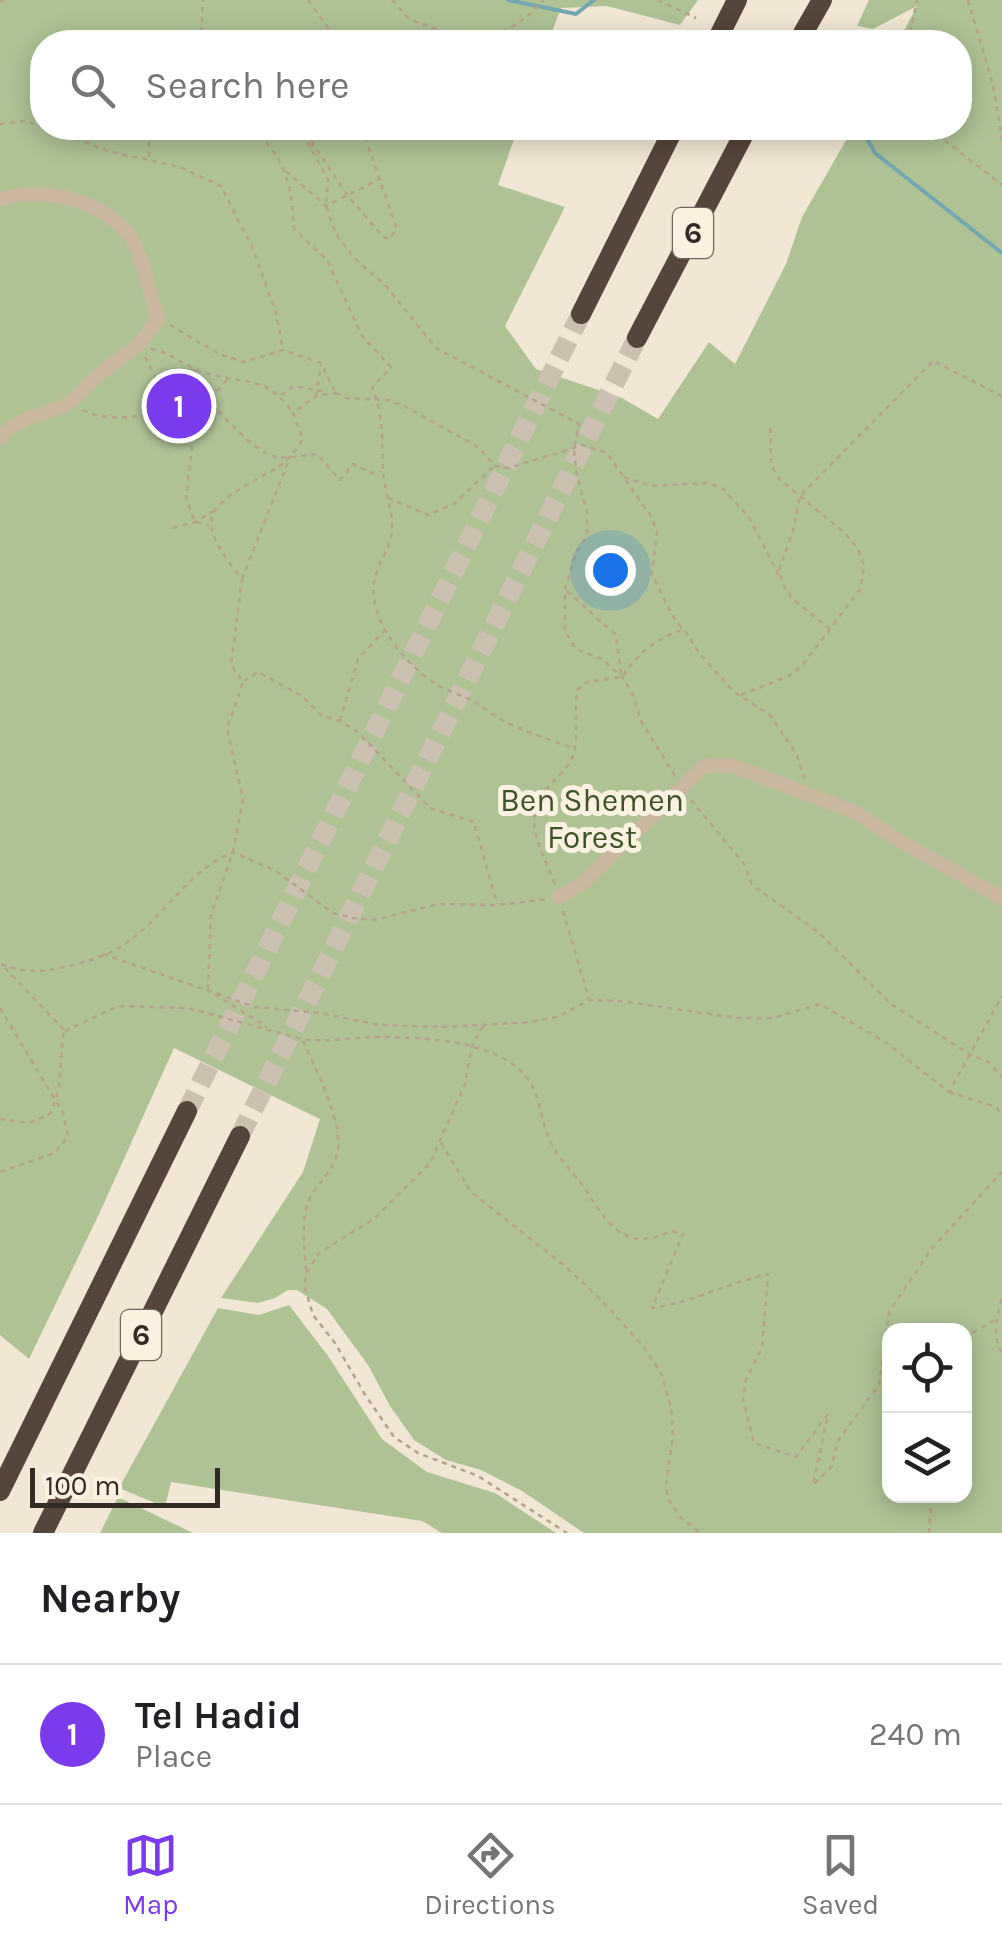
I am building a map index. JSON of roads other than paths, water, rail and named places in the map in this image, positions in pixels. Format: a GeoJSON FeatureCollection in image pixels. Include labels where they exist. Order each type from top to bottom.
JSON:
{"type":"FeatureCollection","features":[{"type":"Feature","properties":{"kind":"highway"},"geometry":{"type":"LineString","coordinates":[[722,30],[737,0]]}},
{"type":"Feature","properties":{"kind":"highway"},"geometry":{"type":"LineString","coordinates":[[791,30],[805,0]]}},
{"type":"Feature","properties":{"kind":"highway"},"geometry":{"type":"LineString","coordinates":[[805,30],[822,0]]}},
{"type":"Feature","properties":{"kind":"highway","name":"6"},"geometry":{"type":"LineString","coordinates":[[581,314],[668,140]]}},
{"type":"Feature","properties":{"kind":"highway","name":"6"},"geometry":{"type":"LineString","coordinates":[[637,338],[742,140]]}},
{"type":"Feature","properties":{"kind":"highway","name":"6"},"geometry":{"type":"LineString","coordinates":[[0,1491],[187,1110]]}},
{"type":"Feature","properties":{"kind":"highway","name":"6"},"geometry":{"type":"LineString","coordinates":[[43,1533],[240,1136]]}},
{"type":"Feature","properties":{"kind":"street"},"geometry":{"type":"LineString","coordinates":[[0,199],[18,194],[59,196],[98,208],[132,238],[158,319],[140,346],[101,373],[82,394],[68,403],[28,416],[0,438]]}},
{"type":"Feature","properties":{"kind":"street"},"geometry":{"type":"LineString","coordinates":[[559,897],[582,884],[704,766],[731,765],[857,813],[1002,898]]}},
{"type":"Feature","properties":{"kind":"waterway"},"geometry":{"type":"LineString","coordinates":[[508,0],[576,14],[594,0]]}},
{"type":"Feature","properties":{"kind":"waterway"},"geometry":{"type":"LineString","coordinates":[[868,140],[875,153],[1002,253]]}},
{"type":"Feature","properties":{"kind":"tunnel"},"geometry":{"type":"LineString","coordinates":[[187,1111],[581,314]]}},
{"type":"Feature","properties":{"kind":"tunnel"},"geometry":{"type":"LineString","coordinates":[[240,1136],[637,338]]}},
{"type":"Feature","properties":{"kind":"place","name":"Tel Hadid"},"geometry":{"type":"Point","coordinates":[179,406]}},
{"type":"Feature","properties":{"kind":"park label","name":"Ben Shemen Forest"},"geometry":{"type":"Point","coordinates":[592,818]}}]}
